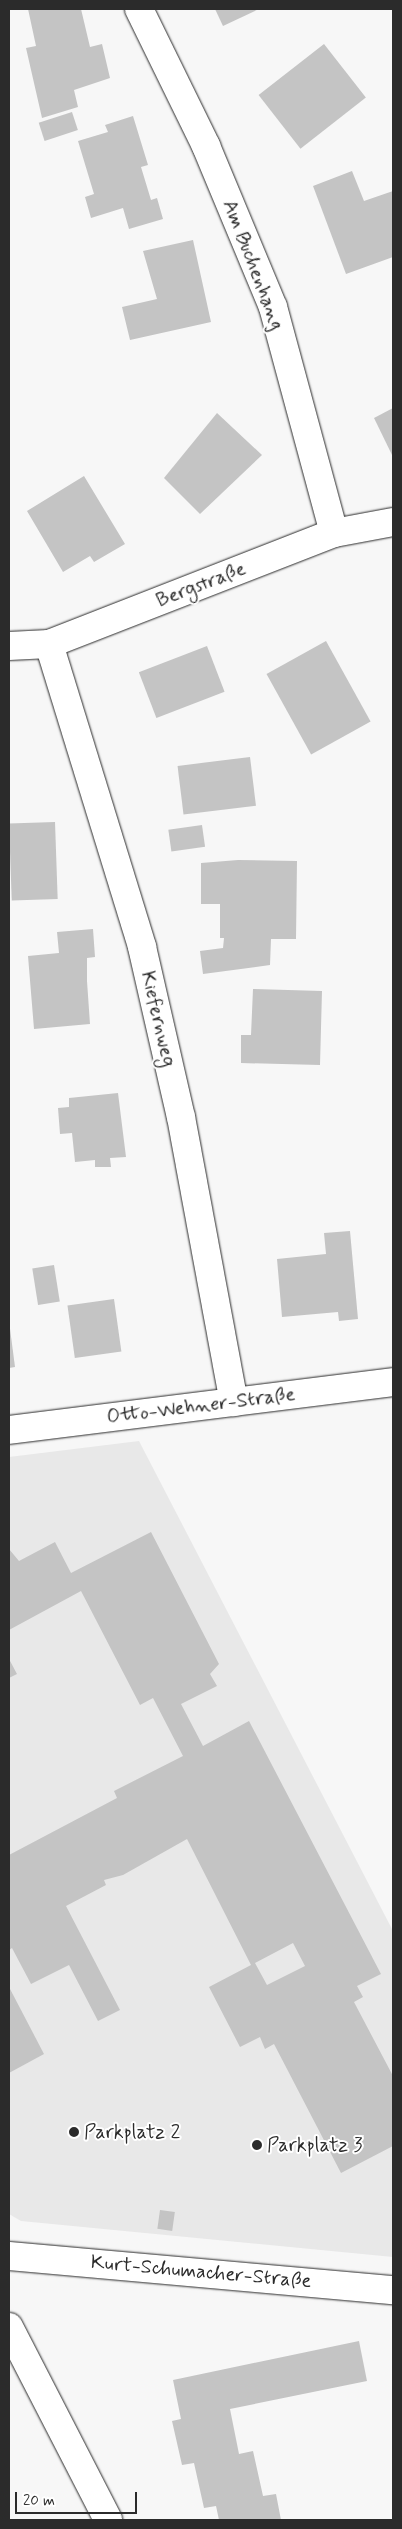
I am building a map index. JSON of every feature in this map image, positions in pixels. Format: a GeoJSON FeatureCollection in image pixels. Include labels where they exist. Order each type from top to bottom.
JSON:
{"type":"FeatureCollection","features":[{"type":"Feature","properties":{"kind":"street","name":"Am Buchenhang"},"geometry":{"type":"LineString","coordinates":[[139,9],[206,146],[273,307],[334,533]]}},
{"type":"Feature","properties":{"kind":"street","name":"Bergstraße"},"geometry":{"type":"LineString","coordinates":[[9,646],[49,644],[334,533],[393,522]]}},
{"type":"Feature","properties":{"kind":"street","name":"Kiefernweg"},"geometry":{"type":"LineString","coordinates":[[49,644],[142,947],[181,1117],[234,1402]]}},
{"type":"Feature","properties":{"kind":"street","name":"Otto-Wehner-Straße"},"geometry":{"type":"LineString","coordinates":[[9,1430],[393,1382]]}},
{"type":"Feature","properties":{"kind":"street","name":"Kurt-Schumacher-Straße"},"geometry":{"type":"LineString","coordinates":[[9,2256],[393,2290]]}},
{"type":"Feature","properties":{"kind":"street"},"geometry":{"type":"LineString","coordinates":[[9,2327],[108,2520]]}},
{"type":"Feature","properties":{"kind":"shaded area"},"geometry":{"type":"Polygon","coordinates":[[[139,1441],[393,1931],[393,2257],[21,2221],[9,2214],[9,1457],[139,1441]]]}},
{"type":"Feature","properties":{"kind":"building"},"geometry":{"type":"Polygon","coordinates":[[[28,9],[81,9],[90,47],[102,44],[110,78],[74,90],[78,107],[42,118],[26,48],[36,46],[28,9]]]}},
{"type":"Feature","properties":{"kind":"building"},"geometry":{"type":"Polygon","coordinates":[[[215,9],[259,9],[223,26],[215,9]]]}},
{"type":"Feature","properties":{"kind":"building"},"geometry":{"type":"Polygon","coordinates":[[[324,44],[366,98],[300,149],[259,95],[324,44]]]}},
{"type":"Feature","properties":{"kind":"building"},"geometry":{"type":"Polygon","coordinates":[[[72,112],[78,130],[45,141],[39,123],[72,112]]]}},
{"type":"Feature","properties":{"kind":"building"},"geometry":{"type":"Polygon","coordinates":[[[133,116],[148,165],[141,167],[151,200],[157,198],[163,219],[129,229],[123,208],[91,218],[85,197],[94,194],[78,141],[108,132],[105,125],[133,116]]]}},
{"type":"Feature","properties":{"kind":"building"},"geometry":{"type":"Polygon","coordinates":[[[352,171],[364,201],[393,191],[393,257],[346,274],[313,186],[352,171]]]}},
{"type":"Feature","properties":{"kind":"building"},"geometry":{"type":"Polygon","coordinates":[[[193,240],[211,322],[130,340],[122,307],[157,299],[143,251],[193,240]]]}},
{"type":"Feature","properties":{"kind":"building"},"geometry":{"type":"Polygon","coordinates":[[[393,408],[393,457],[374,418],[393,408]]]}},
{"type":"Feature","properties":{"kind":"building"},"geometry":{"type":"Polygon","coordinates":[[[217,413],[262,455],[200,514],[164,478],[217,413]]]}},
{"type":"Feature","properties":{"kind":"building"},"geometry":{"type":"Polygon","coordinates":[[[84,476],[125,544],[94,562],[90,556],[63,572],[27,511],[84,476]]]}},
{"type":"Feature","properties":{"kind":"building"},"geometry":{"type":"Polygon","coordinates":[[[326,641],[371,721],[311,754],[267,674],[326,641]]]}},
{"type":"Feature","properties":{"kind":"building"},"geometry":{"type":"Polygon","coordinates":[[[207,646],[225,692],[156,718],[139,672],[207,646]]]}},
{"type":"Feature","properties":{"kind":"building"},"geometry":{"type":"Polygon","coordinates":[[[250,757],[256,806],[184,815],[178,766],[250,757]]]}},
{"type":"Feature","properties":{"kind":"building"},"geometry":{"type":"Polygon","coordinates":[[[55,822],[58,899],[12,901],[9,824],[55,822]]]}},
{"type":"Feature","properties":{"kind":"building"},"geometry":{"type":"Polygon","coordinates":[[[202,825],[205,847],[171,852],[168,830],[202,825]]]}},
{"type":"Feature","properties":{"kind":"building"},"geometry":{"type":"Polygon","coordinates":[[[238,860],[297,861],[296,939],[271,939],[270,965],[203,974],[200,951],[223,948],[224,938],[220,938],[220,904],[201,904],[201,863],[238,860]]]}},
{"type":"Feature","properties":{"kind":"building"},"geometry":{"type":"Polygon","coordinates":[[[93,929],[95,957],[87,958],[90,1024],[34,1029],[28,956],[59,953],[57,932],[93,929]]]}},
{"type":"Feature","properties":{"kind":"building"},"geometry":{"type":"Polygon","coordinates":[[[253,989],[322,991],[320,1065],[241,1063],[241,1035],[251,1035],[253,989]]]}},
{"type":"Feature","properties":{"kind":"building"},"geometry":{"type":"Polygon","coordinates":[[[118,1093],[126,1157],[110,1158],[111,1167],[95,1167],[95,1160],[75,1162],[72,1133],[60,1134],[58,1108],[69,1107],[69,1098],[118,1093]]]}},
{"type":"Feature","properties":{"kind":"building"},"geometry":{"type":"Polygon","coordinates":[[[350,1231],[358,1319],[339,1321],[338,1312],[282,1317],[277,1259],[326,1254],[324,1233],[350,1231]]]}},
{"type":"Feature","properties":{"kind":"building"},"geometry":{"type":"Polygon","coordinates":[[[54,1265],[60,1302],[38,1305],[32,1268],[54,1265]]]}},
{"type":"Feature","properties":{"kind":"building"},"geometry":{"type":"Polygon","coordinates":[[[114,1299],[121,1351],[75,1358],[67,1306],[114,1299]]]}},
{"type":"Feature","properties":{"kind":"building"},"geometry":{"type":"Polygon","coordinates":[[[9,1321],[15,1367],[9,1368],[9,1321]]]}},
{"type":"Feature","properties":{"kind":"building"},"geometry":{"type":"Polygon","coordinates":[[[151,1532],[219,1664],[210,1674],[217,1686],[181,1704],[203,1746],[249,1721],[381,1974],[357,1986],[363,1997],[354,2002],[393,2076],[393,2146],[341,2173],[274,2044],[265,2049],[260,2037],[240,2047],[209,1987],[251,1965],[187,1839],[123,1875],[104,1880],[106,1885],[66,1906],[120,2010],[98,2021],[69,1965],[31,1984],[12,1948],[9,1950],[9,1855],[117,1798],[114,1791],[183,1756],[153,1698],[140,1705],[81,1591],[9,1630],[9,1549],[19,1561],[55,1542],[71,1573],[151,1532]],[[293,1943],[255,1963],[267,1985],[305,1966],[293,1943]]]}},
{"type":"Feature","properties":{"kind":"building"},"geometry":{"type":"Polygon","coordinates":[[[9,1659],[17,1674],[9,1678],[9,1659]]]}},
{"type":"Feature","properties":{"kind":"building"},"geometry":{"type":"Polygon","coordinates":[[[9,1987],[44,2054],[9,2073],[9,1987]]]}},
{"type":"Feature","properties":{"kind":"building"},"geometry":{"type":"Polygon","coordinates":[[[160,2210],[175,2212],[172,2231],[157,2229],[160,2210]]]}},
{"type":"Feature","properties":{"kind":"building"},"geometry":{"type":"Polygon","coordinates":[[[359,2341],[367,2381],[230,2409],[239,2454],[253,2451],[263,2496],[276,2494],[281,2520],[219,2520],[216,2506],[204,2508],[194,2463],[182,2465],[172,2421],[181,2419],[173,2380],[359,2341]]]}},
{"type":"Feature","properties":{"kind":"place","name":"Parkplatz 2"},"geometry":{"type":"Point","coordinates":[74,2132]}},
{"type":"Feature","properties":{"kind":"place","name":"Parkplatz 3"},"geometry":{"type":"Point","coordinates":[257,2145]}}]}
